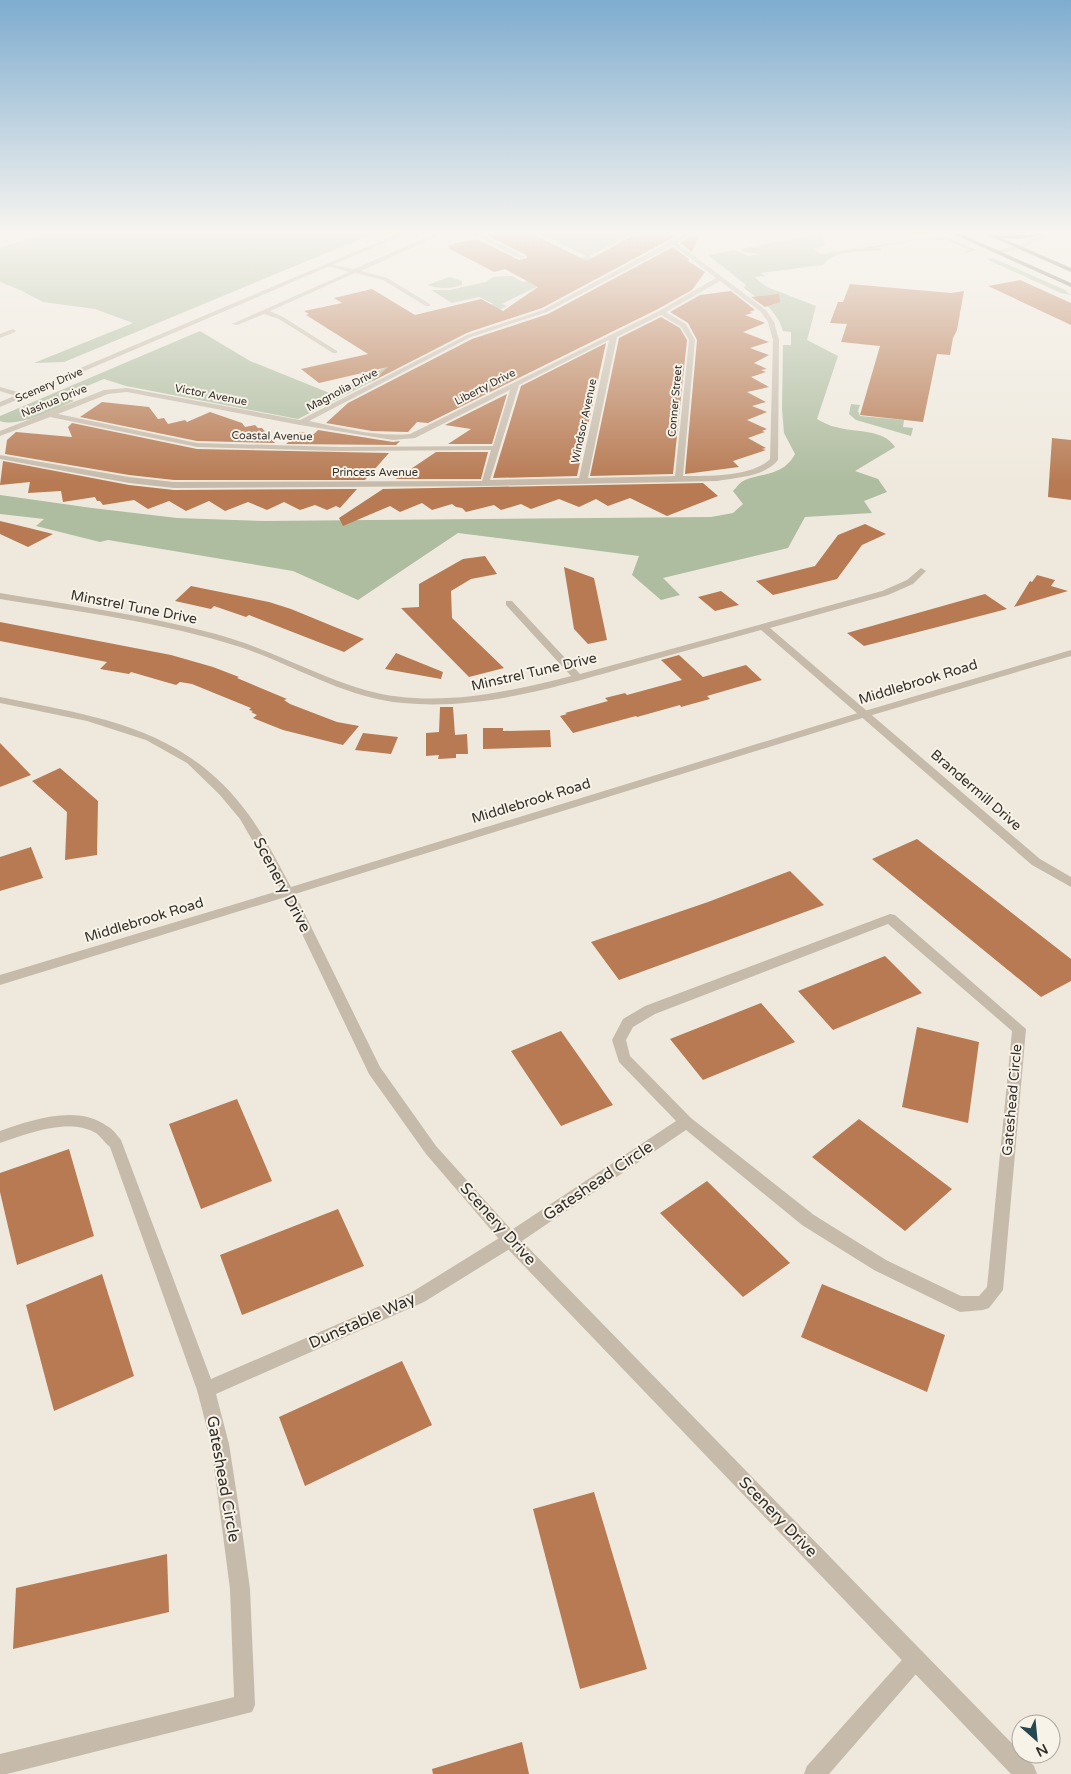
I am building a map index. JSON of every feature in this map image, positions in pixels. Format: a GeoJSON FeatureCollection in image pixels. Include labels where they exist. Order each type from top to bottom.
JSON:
{"type":"FeatureCollection","features":[{"type":"Feature","properties":{"kind":"street","name":"Scenery Drive"},"geometry":{"type":"LineString","coordinates":[[0,405],[208,317]]}},
{"type":"Feature","properties":{"kind":"street"},"geometry":{"type":"LineString","coordinates":[[235,324],[251,317]]}},
{"type":"Feature","properties":{"kind":"street"},"geometry":{"type":"LineString","coordinates":[[278,317],[335,352]]}},
{"type":"Feature","properties":{"kind":"street","name":"Magnolia Drive"},"geometry":{"type":"LineString","coordinates":[[300,423],[469,336],[527,317]]}},
{"type":"Feature","properties":{"kind":"street","name":"Liberty Drive"},"geometry":{"type":"LineString","coordinates":[[300,423],[375,436],[406,437],[418,434],[652,317]]}},
{"type":"Feature","properties":{"kind":"street","name":"Conner Street"},"geometry":{"type":"LineString","coordinates":[[672,317],[688,328],[692,340],[679,479]]}},
{"type":"Feature","properties":{"kind":"street","name":"Princess Avenue"},"geometry":{"type":"LineString","coordinates":[[0,457],[129,480],[174,485],[485,483],[735,476],[767,466],[774,460],[776,340],[768,317]]}},
{"type":"Feature","properties":{"kind":"street"},"geometry":{"type":"LineString","coordinates":[[0,336],[13,331]]}},
{"type":"Feature","properties":{"kind":"street","name":"Windsor Avenue"},"geometry":{"type":"LineString","coordinates":[[583,481],[614,336]]}},
{"type":"Feature","properties":{"kind":"street"},"geometry":{"type":"LineString","coordinates":[[485,483],[516,384]]}},
{"type":"Feature","properties":{"kind":"street"},"geometry":{"type":"LineString","coordinates":[[0,389],[22,396]]}},
{"type":"Feature","properties":{"kind":"street","name":"Victor Avenue"},"geometry":{"type":"LineString","coordinates":[[117,391],[140,392],[300,423]]}},
{"type":"Feature","properties":{"kind":"street","name":"Nashua Drive"},"geometry":{"type":"LineString","coordinates":[[0,434],[93,398],[117,391]]}},
{"type":"Feature","properties":{"kind":"street","name":"Coastal Avenue"},"geometry":{"type":"LineString","coordinates":[[51,415],[197,445],[340,449],[496,448]]}},
{"type":"Feature","properties":{"kind":"street","name":"Minstrel Tune Drive"},"geometry":{"type":"LineString","coordinates":[[0,596],[169,626],[218,638],[270,655],[342,687],[368,695],[401,700],[461,702],[499,696],[577,677],[885,593],[910,582],[922,571]]}},
{"type":"Feature","properties":{"kind":"street"},"geometry":{"type":"LineString","coordinates":[[509,603],[577,677]]}},
{"type":"Feature","properties":{"kind":"street","name":"Brandermill Drive"},"geometry":{"type":"LineString","coordinates":[[763,627],[1036,862],[1071,883]]}},
{"type":"Feature","properties":{"kind":"street","name":"Middlebrook Road"},"geometry":{"type":"LineString","coordinates":[[0,980],[865,714],[1071,653]]}},
{"type":"Feature","properties":{"kind":"street","name":"Scenery Drive"},"geometry":{"type":"LineString","coordinates":[[0,700],[89,718],[150,738],[191,761],[223,791],[245,817],[288,892],[374,1070],[430,1150],[510,1240],[1026,1774]]}},
{"type":"Feature","properties":{"kind":"street","name":"Gateshead Circle"},"geometry":{"type":"LineString","coordinates":[[890,918],[1019,1029],[995,1290],[983,1303],[960,1304],[880,1265],[808,1220],[686,1122],[624,1058],[619,1040],[628,1023],[650,1010],[890,918]]}},
{"type":"Feature","properties":{"kind":"street","name":"Gateshead Circle"},"geometry":{"type":"LineString","coordinates":[[0,1138],[28,1128],[60,1121],[81,1123],[100,1129],[116,1144],[206,1390],[220,1444],[232,1515],[240,1589],[245,1705],[0,1765]]}},
{"type":"Feature","properties":{"kind":"street","name":"Gateshead Circle"},"geometry":{"type":"LineString","coordinates":[[510,1240],[686,1122]]}},
{"type":"Feature","properties":{"kind":"street","name":"Dunstable Way"},"geometry":{"type":"LineString","coordinates":[[206,1390],[418,1297],[510,1240]]}},
{"type":"Feature","properties":{"kind":"street"},"geometry":{"type":"LineString","coordinates":[[815,1774],[916,1659]]}},
{"type":"Feature","properties":{"kind":"green space"},"geometry":{"type":"Polygon","coordinates":[[[116,317],[173,317],[64,362],[34,363],[133,323],[116,317]]]}},
{"type":"Feature","properties":{"kind":"green space"},"geometry":{"type":"Polygon","coordinates":[[[470,317],[486,317],[474,323],[483,325],[298,419],[126,386],[104,379],[63,396],[74,401],[47,413],[17,422],[0,421],[0,416],[200,331],[250,361],[332,394],[416,352],[470,317]]]}},
{"type":"Feature","properties":{"kind":"green space"},"geometry":{"type":"Polygon","coordinates":[[[777,317],[813,317],[807,340],[838,356],[817,419],[843,429],[876,434],[890,441],[895,447],[855,471],[878,479],[887,492],[864,501],[872,513],[805,517],[788,548],[663,578],[680,595],[661,600],[632,575],[639,556],[458,533],[358,600],[293,571],[108,540],[100,542],[36,526],[44,519],[0,514],[0,495],[177,518],[265,521],[711,517],[733,513],[743,504],[733,491],[740,483],[779,470],[795,454],[784,433],[782,409],[783,345],[791,345],[791,332],[783,331],[777,317]]]}},
{"type":"Feature","properties":{"kind":"green space"},"geometry":{"type":"Polygon","coordinates":[[[851,404],[860,405],[858,411],[860,416],[904,420],[903,427],[913,428],[911,436],[856,420],[849,414],[851,404]]]}},
{"type":"Feature","properties":{"kind":"building"},"geometry":{"type":"Polygon","coordinates":[[[309,317],[515,317],[466,333],[371,382],[388,367],[319,383],[301,369],[368,354],[309,317]]]}},
{"type":"Feature","properties":{"kind":"building"},"geometry":{"type":"Polygon","coordinates":[[[540,317],[642,317],[428,423],[417,422],[408,432],[372,431],[326,423],[348,403],[472,339],[540,317]]]}},
{"type":"Feature","properties":{"kind":"building"},"geometry":{"type":"Polygon","coordinates":[[[661,317],[680,328],[687,340],[673,474],[590,476],[619,338],[661,317]]]}},
{"type":"Feature","properties":{"kind":"building"},"geometry":{"type":"Polygon","coordinates":[[[678,317],[749,317],[765,323],[743,332],[769,342],[750,348],[769,355],[754,363],[767,369],[761,370],[766,372],[751,377],[769,387],[747,392],[766,402],[752,406],[767,412],[747,420],[767,429],[762,431],[765,432],[748,438],[766,448],[762,449],[766,450],[733,461],[739,467],[685,474],[697,340],[688,323],[678,317]]]}},
{"type":"Feature","properties":{"kind":"building"},"geometry":{"type":"Polygon","coordinates":[[[832,317],[959,317],[950,355],[937,354],[923,422],[860,415],[880,346],[841,342],[847,324],[830,323],[832,317]]]}},
{"type":"Feature","properties":{"kind":"building"},"geometry":{"type":"Polygon","coordinates":[[[1054,317],[1071,317],[1071,325],[1054,317]]]}},
{"type":"Feature","properties":{"kind":"building"},"geometry":{"type":"Polygon","coordinates":[[[606,343],[577,476],[493,478],[521,386],[606,343]]]}},
{"type":"Feature","properties":{"kind":"building"},"geometry":{"type":"Polygon","coordinates":[[[507,394],[492,444],[448,444],[471,429],[445,425],[507,394]]]}},
{"type":"Feature","properties":{"kind":"building"},"geometry":{"type":"Polygon","coordinates":[[[102,402],[149,407],[158,419],[164,418],[168,424],[185,420],[187,422],[210,412],[242,423],[245,427],[255,425],[258,428],[262,428],[275,443],[197,441],[80,417],[102,402]]]}},
{"type":"Feature","properties":{"kind":"building"},"geometry":{"type":"Polygon","coordinates":[[[72,423],[197,449],[389,453],[365,480],[174,480],[129,475],[5,454],[7,440],[16,432],[72,437],[68,427],[72,423]]]}},
{"type":"Feature","properties":{"kind":"building"},"geometry":{"type":"Polygon","coordinates":[[[318,430],[393,442],[400,441],[396,445],[286,444],[300,432],[314,434],[318,430]]]}},
{"type":"Feature","properties":{"kind":"building"},"geometry":{"type":"Polygon","coordinates":[[[1052,438],[1071,440],[1071,500],[1048,497],[1052,438]]]}},
{"type":"Feature","properties":{"kind":"building"},"geometry":{"type":"Polygon","coordinates":[[[436,452],[488,452],[481,479],[396,479],[436,452]]]}},
{"type":"Feature","properties":{"kind":"building"},"geometry":{"type":"Polygon","coordinates":[[[3,461],[129,485],[174,490],[357,489],[340,508],[336,506],[327,510],[315,505],[300,510],[284,502],[267,510],[248,502],[225,511],[209,501],[186,511],[169,501],[148,509],[134,500],[103,505],[95,497],[63,502],[61,491],[28,493],[30,482],[0,485],[3,461]]]}},
{"type":"Feature","properties":{"kind":"building"},"geometry":{"type":"Polygon","coordinates":[[[703,483],[718,496],[667,516],[630,498],[608,506],[596,499],[579,507],[559,499],[531,509],[521,504],[501,510],[494,505],[466,512],[452,504],[432,510],[422,503],[400,512],[390,506],[343,526],[339,518],[383,489],[703,483]]]}},
{"type":"Feature","properties":{"kind":"building"},"geometry":{"type":"Polygon","coordinates":[[[0,521],[53,534],[28,547],[0,534],[0,521]]]}},
{"type":"Feature","properties":{"kind":"building"},"geometry":{"type":"Polygon","coordinates":[[[865,524],[886,534],[862,545],[837,579],[773,595],[756,581],[815,566],[838,535],[865,524]]]}},
{"type":"Feature","properties":{"kind":"building"},"geometry":{"type":"Polygon","coordinates":[[[485,556],[497,574],[471,579],[451,591],[452,618],[504,668],[469,677],[401,608],[419,607],[419,584],[463,559],[485,556]]]}},
{"type":"Feature","properties":{"kind":"building"},"geometry":{"type":"Polygon","coordinates":[[[564,567],[594,578],[607,640],[588,644],[574,629],[564,567]]]}},
{"type":"Feature","properties":{"kind":"building"},"geometry":{"type":"Polygon","coordinates":[[[1037,575],[1055,580],[1051,586],[1068,591],[1014,607],[1030,581],[1032,582],[1037,575]]]}},
{"type":"Feature","properties":{"kind":"building"},"geometry":{"type":"Polygon","coordinates":[[[191,586],[269,602],[364,639],[344,652],[249,615],[246,617],[214,606],[211,609],[175,601],[191,586]]]}},
{"type":"Feature","properties":{"kind":"building"},"geometry":{"type":"Polygon","coordinates":[[[721,591],[739,605],[715,611],[698,597],[721,591]]]}},
{"type":"Feature","properties":{"kind":"building"},"geometry":{"type":"Polygon","coordinates":[[[985,594],[1007,609],[864,646],[847,633],[985,594]]]}},
{"type":"Feature","properties":{"kind":"building"},"geometry":{"type":"Polygon","coordinates":[[[0,622],[171,655],[213,667],[287,699],[284,700],[290,704],[337,722],[359,726],[343,745],[283,730],[253,718],[257,715],[249,710],[251,708],[192,684],[180,682],[176,685],[131,672],[129,674],[100,669],[107,662],[0,641],[0,622]]]}},
{"type":"Feature","properties":{"kind":"building"},"geometry":{"type":"Polygon","coordinates":[[[396,653],[443,672],[441,679],[385,669],[396,653]]]}},
{"type":"Feature","properties":{"kind":"building"},"geometry":{"type":"Polygon","coordinates":[[[679,655],[703,677],[746,665],[762,680],[707,696],[710,699],[573,733],[560,716],[608,701],[605,698],[625,693],[627,695],[682,680],[661,660],[679,655]]]}},
{"type":"Feature","properties":{"kind":"building"},"geometry":{"type":"Polygon","coordinates":[[[440,707],[453,707],[455,735],[467,734],[468,754],[456,754],[456,758],[438,759],[439,755],[426,756],[426,733],[439,732],[440,707]]]}},
{"type":"Feature","properties":{"kind":"building"},"geometry":{"type":"Polygon","coordinates":[[[483,728],[503,728],[503,731],[550,730],[551,747],[483,749],[483,728]]]}},
{"type":"Feature","properties":{"kind":"building"},"geometry":{"type":"Polygon","coordinates":[[[363,733],[398,737],[391,754],[355,750],[363,733]]]}},
{"type":"Feature","properties":{"kind":"building"},"geometry":{"type":"Polygon","coordinates":[[[0,743],[31,775],[0,787],[0,743]]]}},
{"type":"Feature","properties":{"kind":"building"},"geometry":{"type":"Polygon","coordinates":[[[60,768],[98,801],[97,855],[65,860],[67,812],[32,781],[60,768]]]}},
{"type":"Feature","properties":{"kind":"building"},"geometry":{"type":"Polygon","coordinates":[[[917,839],[1071,959],[1071,981],[1041,997],[872,859],[917,839]]]}},
{"type":"Feature","properties":{"kind":"building"},"geometry":{"type":"Polygon","coordinates":[[[31,847],[43,878],[0,891],[0,857],[31,847]]]}},
{"type":"Feature","properties":{"kind":"building"},"geometry":{"type":"Polygon","coordinates":[[[790,871],[824,905],[619,980],[591,942],[708,902],[790,871]]]}},
{"type":"Feature","properties":{"kind":"building"},"geometry":{"type":"Polygon","coordinates":[[[885,956],[922,993],[833,1030],[798,991],[885,956]]]}},
{"type":"Feature","properties":{"kind":"building"},"geometry":{"type":"Polygon","coordinates":[[[761,1003],[795,1042],[703,1080],[670,1039],[761,1003]]]}},
{"type":"Feature","properties":{"kind":"building"},"geometry":{"type":"Polygon","coordinates":[[[917,1027],[979,1042],[968,1123],[902,1107],[917,1027]]]}},
{"type":"Feature","properties":{"kind":"building"},"geometry":{"type":"Polygon","coordinates":[[[561,1031],[613,1105],[561,1126],[511,1051],[561,1031]]]}},
{"type":"Feature","properties":{"kind":"building"},"geometry":{"type":"Polygon","coordinates":[[[237,1099],[272,1181],[201,1209],[169,1124],[237,1099]]]}},
{"type":"Feature","properties":{"kind":"building"},"geometry":{"type":"Polygon","coordinates":[[[859,1119],[952,1189],[905,1231],[812,1157],[859,1119]]]}},
{"type":"Feature","properties":{"kind":"building"},"geometry":{"type":"Polygon","coordinates":[[[69,1149],[94,1236],[17,1265],[0,1192],[0,1173],[69,1149]]]}},
{"type":"Feature","properties":{"kind":"building"},"geometry":{"type":"Polygon","coordinates":[[[707,1181],[790,1263],[743,1297],[660,1213],[707,1181]]]}},
{"type":"Feature","properties":{"kind":"building"},"geometry":{"type":"Polygon","coordinates":[[[338,1209],[364,1266],[242,1315],[220,1255],[338,1209]]]}},
{"type":"Feature","properties":{"kind":"building"},"geometry":{"type":"Polygon","coordinates":[[[102,1274],[134,1376],[54,1411],[26,1305],[102,1274]]]}},
{"type":"Feature","properties":{"kind":"building"},"geometry":{"type":"Polygon","coordinates":[[[822,1284],[945,1335],[927,1392],[801,1337],[822,1284]]]}},
{"type":"Feature","properties":{"kind":"building"},"geometry":{"type":"Polygon","coordinates":[[[402,1361],[432,1425],[305,1486],[279,1417],[402,1361]]]}},
{"type":"Feature","properties":{"kind":"building"},"geometry":{"type":"Polygon","coordinates":[[[594,1492],[647,1669],[580,1689],[533,1509],[594,1492]]]}},
{"type":"Feature","properties":{"kind":"building"},"geometry":{"type":"Polygon","coordinates":[[[167,1554],[169,1612],[13,1649],[16,1588],[167,1554]]]}},
{"type":"Feature","properties":{"kind":"building"},"geometry":{"type":"Polygon","coordinates":[[[522,1742],[529,1774],[433,1774],[432,1769],[522,1742]]]}}]}
